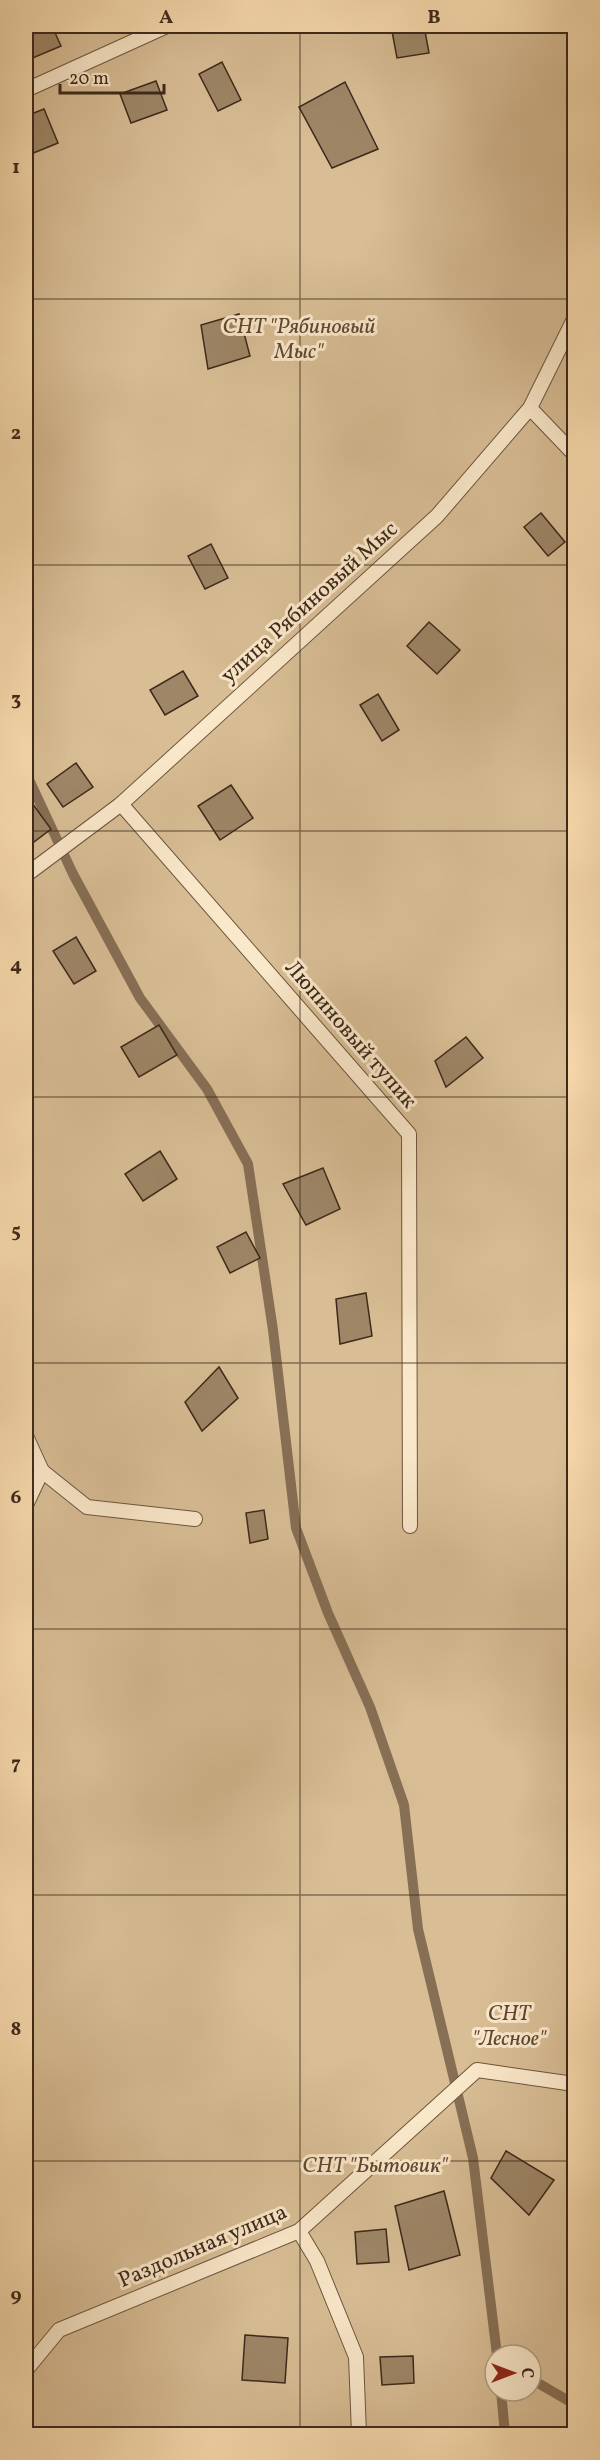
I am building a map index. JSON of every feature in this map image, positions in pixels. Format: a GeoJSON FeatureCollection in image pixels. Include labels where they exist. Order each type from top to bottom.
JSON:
{"type":"FeatureCollection","features":[{"type":"Feature","properties":{"kind":"lane"},"geometry":{"type":"LineString","coordinates":[[26,90],[167,26]]}},
{"type":"Feature","properties":{"kind":"lane","name":"улица Рябиновый Мыс"},"geometry":{"type":"LineString","coordinates":[[26,875],[121,804],[438,516],[530,408],[574,319]]}},
{"type":"Feature","properties":{"kind":"lane"},"geometry":{"type":"LineString","coordinates":[[530,408],[574,454]]}},
{"type":"Feature","properties":{"kind":"lane","name":"Люпиновый тупик"},"geometry":{"type":"LineString","coordinates":[[121,804],[409,1134],[410,1526]]}},
{"type":"Feature","properties":{"kind":"lane"},"geometry":{"type":"LineString","coordinates":[[26,1436],[42,1471],[87,1507],[195,1519]]}},
{"type":"Feature","properties":{"kind":"lane"},"geometry":{"type":"LineString","coordinates":[[26,1505],[42,1471]]}},
{"type":"Feature","properties":{"kind":"lane","name":"Раздольная улица"},"geometry":{"type":"LineString","coordinates":[[26,2370],[59,2330],[299,2232],[477,2070],[574,2084]]}},
{"type":"Feature","properties":{"kind":"lane"},"geometry":{"type":"LineString","coordinates":[[299,2232],[317,2260],[356,2357],[359,2434]]}},
{"type":"Feature","properties":{"kind":"green space","name":"СНТ \"Рябиновый Мыс\""},"geometry":{"type":"Polygon","coordinates":[[[26,26],[574,26],[574,2434],[26,2434],[26,26]]]}},
{"type":"Feature","properties":{"kind":"building"},"geometry":{"type":"Polygon","coordinates":[[[52,26],[61,46],[28,60],[26,28],[52,26]]]}},
{"type":"Feature","properties":{"kind":"building"},"geometry":{"type":"Polygon","coordinates":[[[391,26],[424,26],[429,53],[397,58],[391,26]]]}},
{"type":"Feature","properties":{"kind":"building"},"geometry":{"type":"Polygon","coordinates":[[[222,62],[241,100],[218,111],[199,74],[222,62]]]}},
{"type":"Feature","properties":{"kind":"building"},"geometry":{"type":"Polygon","coordinates":[[[156,81],[167,110],[131,123],[120,94],[156,81]]]}},
{"type":"Feature","properties":{"kind":"building"},"geometry":{"type":"Polygon","coordinates":[[[345,82],[378,149],[332,168],[299,107],[345,82]]]}},
{"type":"Feature","properties":{"kind":"building"},"geometry":{"type":"Polygon","coordinates":[[[44,109],[58,143],[31,154],[26,141],[26,116],[44,109]]]}},
{"type":"Feature","properties":{"kind":"building"},"geometry":{"type":"Polygon","coordinates":[[[239,314],[250,356],[208,369],[201,325],[239,314]]]}},
{"type":"Feature","properties":{"kind":"building"},"geometry":{"type":"Polygon","coordinates":[[[541,513],[565,542],[548,556],[524,527],[541,513]]]}},
{"type":"Feature","properties":{"kind":"building"},"geometry":{"type":"Polygon","coordinates":[[[211,544],[228,578],[205,589],[188,556],[211,544]]]}},
{"type":"Feature","properties":{"kind":"building"},"geometry":{"type":"Polygon","coordinates":[[[429,622],[460,650],[437,674],[407,646],[429,622]]]}},
{"type":"Feature","properties":{"kind":"building"},"geometry":{"type":"Polygon","coordinates":[[[183,671],[198,696],[165,715],[150,690],[183,671]]]}},
{"type":"Feature","properties":{"kind":"building"},"geometry":{"type":"Polygon","coordinates":[[[378,694],[399,730],[382,741],[360,705],[378,694]]]}},
{"type":"Feature","properties":{"kind":"building"},"geometry":{"type":"Polygon","coordinates":[[[76,763],[93,787],[63,807],[47,784],[76,763]]]}},
{"type":"Feature","properties":{"kind":"building"},"geometry":{"type":"Polygon","coordinates":[[[231,785],[253,818],[220,840],[198,806],[231,785]]]}},
{"type":"Feature","properties":{"kind":"building"},"geometry":{"type":"Polygon","coordinates":[[[32,803],[51,829],[26,848],[26,807],[32,803]]]}},
{"type":"Feature","properties":{"kind":"building"},"geometry":{"type":"Polygon","coordinates":[[[76,937],[96,971],[74,984],[53,951],[76,937]]]}},
{"type":"Feature","properties":{"kind":"building"},"geometry":{"type":"Polygon","coordinates":[[[159,1025],[177,1055],[139,1077],[121,1047],[159,1025]]]}},
{"type":"Feature","properties":{"kind":"building"},"geometry":{"type":"Polygon","coordinates":[[[466,1037],[483,1058],[446,1087],[435,1061],[466,1037]]]}},
{"type":"Feature","properties":{"kind":"building"},"geometry":{"type":"Polygon","coordinates":[[[160,1151],[177,1179],[143,1201],[125,1174],[160,1151]]]}},
{"type":"Feature","properties":{"kind":"building"},"geometry":{"type":"Polygon","coordinates":[[[323,1168],[340,1209],[306,1225],[283,1184],[323,1168]]]}},
{"type":"Feature","properties":{"kind":"building"},"geometry":{"type":"Polygon","coordinates":[[[246,1232],[260,1258],[230,1273],[217,1247],[246,1232]]]}},
{"type":"Feature","properties":{"kind":"building"},"geometry":{"type":"Polygon","coordinates":[[[366,1293],[372,1336],[340,1344],[336,1299],[366,1293]]]}},
{"type":"Feature","properties":{"kind":"building"},"geometry":{"type":"Polygon","coordinates":[[[219,1367],[238,1398],[202,1431],[185,1402],[219,1367]]]}},
{"type":"Feature","properties":{"kind":"building"},"geometry":{"type":"Polygon","coordinates":[[[264,1510],[268,1539],[250,1543],[246,1513],[264,1510]]]}},
{"type":"Feature","properties":{"kind":"building"},"geometry":{"type":"Polygon","coordinates":[[[506,2151],[554,2180],[529,2215],[491,2178],[506,2151]]]}},
{"type":"Feature","properties":{"kind":"building"},"geometry":{"type":"Polygon","coordinates":[[[444,2191],[460,2255],[409,2270],[395,2206],[444,2191]]]}},
{"type":"Feature","properties":{"kind":"building"},"geometry":{"type":"Polygon","coordinates":[[[386,2229],[389,2262],[357,2264],[355,2232],[386,2229]]]}},
{"type":"Feature","properties":{"kind":"building"},"geometry":{"type":"Polygon","coordinates":[[[245,2335],[288,2338],[285,2383],[242,2380],[245,2335]]]}},
{"type":"Feature","properties":{"kind":"building"},"geometry":{"type":"Polygon","coordinates":[[[413,2356],[414,2383],[382,2385],[380,2357],[413,2356]]]}},
{"type":"Feature","properties":{"kind":"waterway"},"geometry":{"type":"LineString","coordinates":[[26,773],[73,874],[140,998],[207,1089],[248,1164],[273,1330],[296,1528],[328,1613],[370,1707],[404,1805],[418,1929],[473,2158],[496,2343]]}},
{"type":"Feature","properties":{"kind":"waterway"},"geometry":{"type":"LineString","coordinates":[[543,2386],[574,2404]]}},
{"type":"Feature","properties":{"kind":"waterway"},"geometry":{"type":"LineString","coordinates":[[502,2403],[505,2434]]}},
{"type":"Feature","properties":{"kind":"park label","name":"СНТ \"Лесное\""},"geometry":{"type":"Point","coordinates":[509,2026]}},
{"type":"Feature","properties":{"kind":"park label","name":"СНТ \"Бытовик\""},"geometry":{"type":"Point","coordinates":[375,2166]}}]}
